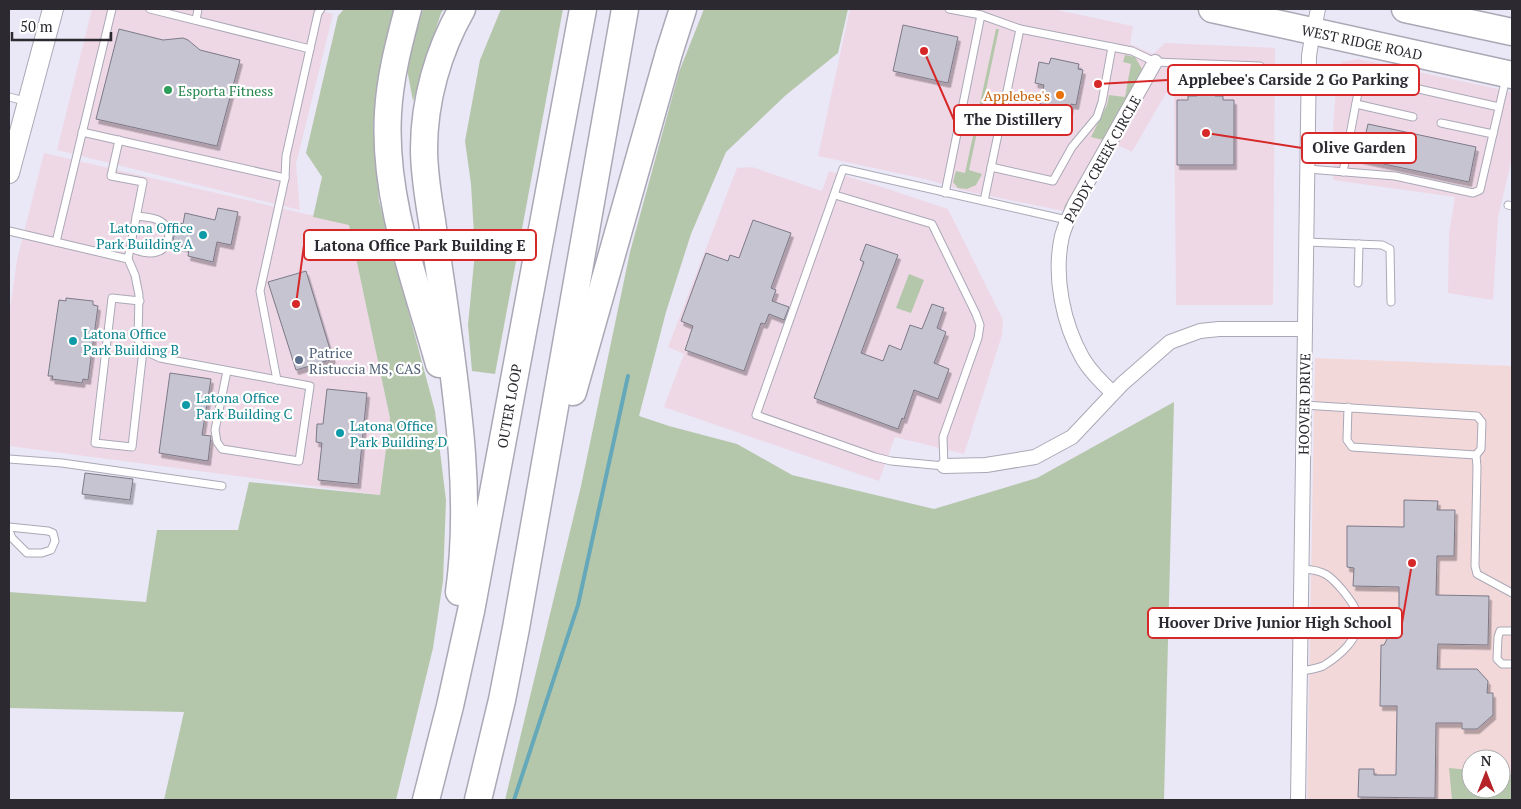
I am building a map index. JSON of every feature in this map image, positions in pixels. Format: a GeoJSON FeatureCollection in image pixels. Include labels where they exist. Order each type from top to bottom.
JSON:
{"type":"FeatureCollection","features":[{"type":"Feature","properties":{"kind":"highway"},"geometry":{"type":"LineString","coordinates":[[408,9],[395,59],[390,92],[388,136],[391,182],[402,236],[446,392],[463,483]]}},
{"type":"Feature","properties":{"kind":"highway"},"geometry":{"type":"LineString","coordinates":[[425,800],[461,578],[464,539],[459,410],[427,187],[424,148],[427,110],[435,74],[444,46],[462,9]]}},
{"type":"Feature","properties":{"kind":"highway","name":"OUTER LOOP"},"geometry":{"type":"LineString","coordinates":[[425,800],[450,706],[471,611],[583,9]]}},
{"type":"Feature","properties":{"kind":"highway"},"geometry":{"type":"LineString","coordinates":[[478,800],[502,700],[625,9]]}},
{"type":"Feature","properties":{"kind":"highway"},"geometry":{"type":"LineString","coordinates":[[528,560],[598,303],[683,9]]}},
{"type":"Feature","properties":{"kind":"highway","name":"WEST RIDGE ROAD"},"geometry":{"type":"LineString","coordinates":[[1212,9],[1316,20],[1510,74]]}},
{"type":"Feature","properties":{"kind":"highway"},"geometry":{"type":"LineString","coordinates":[[1405,9],[1512,32]]}},
{"type":"Feature","properties":{"kind":"street"},"geometry":{"type":"LineString","coordinates":[[9,173],[18,100],[53,9]]}},
{"type":"Feature","properties":{"kind":"street","name":"HOOVER DRIVE"},"geometry":{"type":"LineString","coordinates":[[1298,800],[1309,56],[1316,20]]}},
{"type":"Feature","properties":{"kind":"street","name":"PADDY CREEK CIRCLE"},"geometry":{"type":"LineString","coordinates":[[1114,393],[1096,376],[1084,360],[1071,335],[1062,297],[1060,259],[1062,237],[1067,220],[1155,62]]}},
{"type":"Feature","properties":{"kind":"street"},"geometry":{"type":"LineString","coordinates":[[944,466],[986,465],[1035,457],[1072,437],[1114,393],[1170,342],[1200,331],[1219,329],[1305,329]]}},
{"type":"Feature","properties":{"kind":"lane"},"geometry":{"type":"LineString","coordinates":[[56,242],[112,9]]}},
{"type":"Feature","properties":{"kind":"lane"},"geometry":{"type":"LineString","coordinates":[[150,9],[310,49]]}},
{"type":"Feature","properties":{"kind":"lane"},"geometry":{"type":"LineString","coordinates":[[196,20],[198,9]]}},
{"type":"Feature","properties":{"kind":"lane"},"geometry":{"type":"LineString","coordinates":[[277,380],[260,291],[285,178],[286,156],[318,13],[321,9]]}},
{"type":"Feature","properties":{"kind":"lane"},"geometry":{"type":"LineString","coordinates":[[949,9],[981,15],[1020,29],[1132,51],[1155,62],[1260,66]]}},
{"type":"Feature","properties":{"kind":"lane"},"geometry":{"type":"LineString","coordinates":[[946,193],[981,15]]}},
{"type":"Feature","properties":{"kind":"lane"},"geometry":{"type":"LineString","coordinates":[[984,201],[1020,29]]}},
{"type":"Feature","properties":{"kind":"lane"},"geometry":{"type":"LineString","coordinates":[[991,167],[1053,181],[1072,147],[1097,117],[1102,102],[1112,47]]}},
{"type":"Feature","properties":{"kind":"lane"},"geometry":{"type":"LineString","coordinates":[[1308,169],[1395,176],[1473,193],[1480,190],[1499,107],[1510,74]]}},
{"type":"Feature","properties":{"kind":"lane"},"geometry":{"type":"LineString","coordinates":[[1343,172],[1359,86],[1366,80],[1374,79],[1499,107]]}},
{"type":"Feature","properties":{"kind":"lane"},"geometry":{"type":"LineString","coordinates":[[1356,104],[1413,117]]}},
{"type":"Feature","properties":{"kind":"lane"},"geometry":{"type":"LineString","coordinates":[[1441,123],[1493,134]]}},
{"type":"Feature","properties":{"kind":"lane"},"geometry":{"type":"LineString","coordinates":[[82,132],[285,178]]}},
{"type":"Feature","properties":{"kind":"lane"},"geometry":{"type":"LineString","coordinates":[[119,140],[111,176],[143,182],[128,259],[135,275],[140,301],[138,340],[143,350],[132,447],[96,443],[112,298],[140,301]]}},
{"type":"Feature","properties":{"kind":"lane"},"geometry":{"type":"LineString","coordinates":[[834,195],[932,224],[980,325],[978,338],[943,437],[944,466],[891,461],[756,415],[843,169],[1067,220]]}},
{"type":"Feature","properties":{"kind":"lane"},"geometry":{"type":"LineString","coordinates":[[130,248],[150,254],[161,251],[168,242],[168,230],[160,221],[136,216]]}},
{"type":"Feature","properties":{"kind":"lane"},"geometry":{"type":"LineString","coordinates":[[9,231],[128,259]]}},
{"type":"Feature","properties":{"kind":"lane"},"geometry":{"type":"LineString","coordinates":[[1306,242],[1382,245],[1390,249],[1391,302]]}},
{"type":"Feature","properties":{"kind":"lane"},"geometry":{"type":"LineString","coordinates":[[1358,283],[1359,244]]}},
{"type":"Feature","properties":{"kind":"lane"},"geometry":{"type":"LineString","coordinates":[[143,350],[160,358],[310,386],[300,461],[222,449],[217,442],[215,430],[227,371]]}},
{"type":"Feature","properties":{"kind":"lane"},"geometry":{"type":"LineString","coordinates":[[1304,405],[1477,416],[1482,422],[1481,449],[1476,455],[1475,566],[1477,574],[1512,593]]}},
{"type":"Feature","properties":{"kind":"lane"},"geometry":{"type":"LineString","coordinates":[[1348,407],[1347,440],[1352,447],[1476,455]]}},
{"type":"Feature","properties":{"kind":"lane"},"geometry":{"type":"LineString","coordinates":[[9,459],[62,463],[222,486]]}},
{"type":"Feature","properties":{"kind":"lane"},"geometry":{"type":"LineString","coordinates":[[9,527],[48,531],[53,534],[55,541],[51,550],[42,553],[28,553],[12,538],[9,531]]}},
{"type":"Feature","properties":{"kind":"lane"},"geometry":{"type":"LineString","coordinates":[[1300,670],[1314,669],[1322,666],[1338,655],[1350,642],[1358,628],[1356,610],[1331,577],[1324,572],[1302,569]]}},
{"type":"Feature","properties":{"kind":"lane"},"geometry":{"type":"LineString","coordinates":[[1512,631],[1500,631],[1497,659],[1502,664],[1512,664]]}},
{"type":"Feature","properties":{"kind":"shaded area"},"geometry":{"type":"Polygon","coordinates":[[[92,9],[309,9],[333,14],[296,164],[300,210],[57,150],[92,9]]]}},
{"type":"Feature","properties":{"kind":"shaded area"},"geometry":{"type":"Polygon","coordinates":[[[850,9],[1052,9],[1133,26],[1130,44],[1153,54],[1165,43],[1275,48],[1273,305],[1176,305],[1174,93],[1166,93],[1132,152],[1117,145],[1079,214],[965,191],[925,179],[818,156],[850,9]]]}},
{"type":"Feature","properties":{"kind":"shaded area"},"geometry":{"type":"Polygon","coordinates":[[[1358,59],[1512,92],[1512,158],[1498,217],[1493,300],[1448,293],[1449,234],[1455,197],[1333,180],[1333,131],[1337,71],[1341,62],[1358,59]]]}},
{"type":"Feature","properties":{"kind":"shaded area"},"geometry":{"type":"Polygon","coordinates":[[[44,153],[349,224],[390,418],[380,495],[9,446],[9,316],[17,260],[44,153]]]}},
{"type":"Feature","properties":{"kind":"shaded area"},"geometry":{"type":"Polygon","coordinates":[[[752,167],[822,191],[829,171],[948,209],[1003,320],[1002,335],[964,454],[895,437],[879,481],[664,407],[684,354],[668,347],[737,168],[752,167]]]}},
{"type":"Feature","properties":{"kind":"shaded area"},"geometry":{"type":"Polygon","coordinates":[[[1315,358],[1512,366],[1512,800],[1307,800],[1315,358]]]}},
{"type":"Feature","properties":{"kind":"green space"},"geometry":{"type":"Polygon","coordinates":[[[344,9],[397,9],[385,51],[373,124],[379,201],[435,411],[446,500],[443,581],[433,648],[396,800],[164,800],[184,712],[9,708],[9,592],[146,602],[157,530],[238,530],[249,482],[380,495],[390,418],[349,225],[313,217],[322,177],[306,153],[338,16],[344,9]]]}},
{"type":"Feature","properties":{"kind":"green space"},"geometry":{"type":"Polygon","coordinates":[[[423,9],[444,9],[441,13],[413,101],[406,64],[423,9]]]}},
{"type":"Feature","properties":{"kind":"green space"},"geometry":{"type":"Polygon","coordinates":[[[501,9],[563,9],[495,374],[472,371],[468,325],[475,252],[471,184],[465,141],[480,60],[501,9]]]}},
{"type":"Feature","properties":{"kind":"green space"},"geometry":{"type":"Polygon","coordinates":[[[704,9],[848,9],[838,53],[786,95],[726,152],[691,234],[666,312],[639,416],[737,444],[792,475],[934,509],[1037,478],[1174,402],[1164,800],[505,800],[581,486],[630,252],[679,72],[704,9]]]}},
{"type":"Feature","properties":{"kind":"green space"},"geometry":{"type":"Polygon","coordinates":[[[996,29],[999,29],[969,170],[982,174],[976,185],[967,189],[958,188],[953,182],[956,171],[965,173],[996,29]]]}},
{"type":"Feature","properties":{"kind":"green space"},"geometry":{"type":"Polygon","coordinates":[[[1125,55],[1135,57],[1142,69],[1141,77],[1066,208],[1064,207],[1103,140],[1091,137],[1107,105],[1109,95],[1125,97],[1131,64],[1123,62],[1125,55]]]}},
{"type":"Feature","properties":{"kind":"green space"},"geometry":{"type":"Polygon","coordinates":[[[909,274],[924,280],[911,313],[896,308],[909,274]]]}},
{"type":"Feature","properties":{"kind":"green space"},"geometry":{"type":"Polygon","coordinates":[[[1449,768],[1461,769],[1461,799],[1511,799],[1512,775],[1512,800],[1452,800],[1449,768]]]}},
{"type":"Feature","properties":{"kind":"building"},"geometry":{"type":"Polygon","coordinates":[[[903,25],[958,37],[948,83],[893,71],[903,25]]]}},
{"type":"Feature","properties":{"kind":"building","name":"Esporta Fitness"},"geometry":{"type":"Polygon","coordinates":[[[119,29],[163,40],[183,38],[200,50],[240,60],[217,146],[96,119],[119,29]]]}},
{"type":"Feature","properties":{"kind":"building","name":"Applebee's"},"geometry":{"type":"Polygon","coordinates":[[[1051,58],[1079,64],[1078,69],[1083,70],[1076,105],[1071,104],[1066,129],[1036,124],[1044,85],[1035,83],[1039,62],[1049,64],[1051,58]]]}},
{"type":"Feature","properties":{"kind":"building"},"geometry":{"type":"Polygon","coordinates":[[[1197,90],[1215,90],[1215,96],[1223,96],[1223,100],[1234,100],[1234,165],[1177,165],[1177,100],[1188,100],[1188,96],[1197,96],[1197,90]]]}},
{"type":"Feature","properties":{"kind":"building"},"geometry":{"type":"Polygon","coordinates":[[[1368,124],[1476,147],[1469,182],[1360,159],[1368,124]]]}},
{"type":"Feature","properties":{"kind":"building","name":"Latona Office Park Building A"},"geometry":{"type":"Polygon","coordinates":[[[218,208],[238,212],[231,245],[217,242],[213,262],[188,256],[189,248],[172,245],[177,222],[183,224],[185,213],[215,220],[218,208]]]}},
{"type":"Feature","properties":{"kind":"building"},"geometry":{"type":"Polygon","coordinates":[[[753,220],[791,233],[771,288],[776,290],[772,301],[789,307],[784,320],[769,314],[765,324],[761,323],[744,371],[685,350],[693,326],[681,321],[706,253],[728,261],[730,255],[739,258],[753,220]]]}},
{"type":"Feature","properties":{"kind":"building"},"geometry":{"type":"Polygon","coordinates":[[[866,244],[898,255],[861,353],[883,361],[889,345],[901,350],[910,325],[922,329],[932,304],[944,308],[937,328],[946,332],[934,363],[949,369],[938,399],[914,390],[904,419],[902,418],[898,429],[814,398],[864,262],[860,260],[866,244]]]}},
{"type":"Feature","properties":{"kind":"building"},"geometry":{"type":"Polygon","coordinates":[[[306,271],[333,359],[296,370],[268,282],[306,271]]]}},
{"type":"Feature","properties":{"kind":"building","name":"Latona Office Park Building B"},"geometry":{"type":"Polygon","coordinates":[[[66,298],[93,301],[93,305],[98,306],[88,380],[83,379],[82,383],[52,379],[53,376],[48,376],[59,300],[66,301],[66,298]]]}},
{"type":"Feature","properties":{"kind":"building","name":"Latona Office Park Building C"},"geometry":{"type":"Polygon","coordinates":[[[170,373],[211,379],[202,435],[211,436],[208,461],[159,453],[170,373]]]}},
{"type":"Feature","properties":{"kind":"building","name":"Latona Office Park Building D"},"geometry":{"type":"Polygon","coordinates":[[[327,389],[367,393],[358,484],[318,480],[322,443],[316,442],[317,424],[323,424],[327,389]]]}},
{"type":"Feature","properties":{"kind":"building"},"geometry":{"type":"Polygon","coordinates":[[[85,473],[133,479],[130,500],[82,494],[85,473]]]}},
{"type":"Feature","properties":{"kind":"building"},"geometry":{"type":"Polygon","coordinates":[[[1404,500],[1438,501],[1437,510],[1455,510],[1454,556],[1437,556],[1436,595],[1489,596],[1488,645],[1438,644],[1437,669],[1477,669],[1488,681],[1487,693],[1493,693],[1493,715],[1477,729],[1462,729],[1462,723],[1436,723],[1435,798],[1358,797],[1359,769],[1374,769],[1374,775],[1396,775],[1397,706],[1380,706],[1381,645],[1384,645],[1389,635],[1399,633],[1399,587],[1353,586],[1354,568],[1347,567],[1347,526],[1404,527],[1404,500]]]}},
{"type":"Feature","properties":{"kind":"waterway"},"geometry":{"type":"LineString","coordinates":[[514,800],[578,605],[628,376]]}},
{"type":"Feature","properties":{"kind":"place","name":"The Distillery"},"geometry":{"type":"Point","coordinates":[924,51]}},
{"type":"Feature","properties":{"kind":"place","name":"Applebee's Carside 2 Go Parking"},"geometry":{"type":"Point","coordinates":[1098,84]}},
{"type":"Feature","properties":{"kind":"place","name":"Esporta Fitness"},"geometry":{"type":"Point","coordinates":[168,90]}},
{"type":"Feature","properties":{"kind":"place","name":"Applebee's"},"geometry":{"type":"Point","coordinates":[1060,95]}},
{"type":"Feature","properties":{"kind":"place","name":"Olive Garden"},"geometry":{"type":"Point","coordinates":[1206,133]}},
{"type":"Feature","properties":{"kind":"place","name":"Latona Office Park Building A"},"geometry":{"type":"Point","coordinates":[203,235]}},
{"type":"Feature","properties":{"kind":"place","name":"Latona Office Park Building E"},"geometry":{"type":"Point","coordinates":[296,304]}},
{"type":"Feature","properties":{"kind":"place","name":"Latona Office Park Building B"},"geometry":{"type":"Point","coordinates":[73,341]}},
{"type":"Feature","properties":{"kind":"place","name":"Patrice Ristuccia MS, CAS"},"geometry":{"type":"Point","coordinates":[299,360]}},
{"type":"Feature","properties":{"kind":"place","name":"Latona Office Park Building C"},"geometry":{"type":"Point","coordinates":[186,405]}},
{"type":"Feature","properties":{"kind":"place","name":"Latona Office Park Building D"},"geometry":{"type":"Point","coordinates":[340,433]}},
{"type":"Feature","properties":{"kind":"place","name":"Hoover Drive Junior High School"},"geometry":{"type":"Point","coordinates":[1412,563]}}]}
